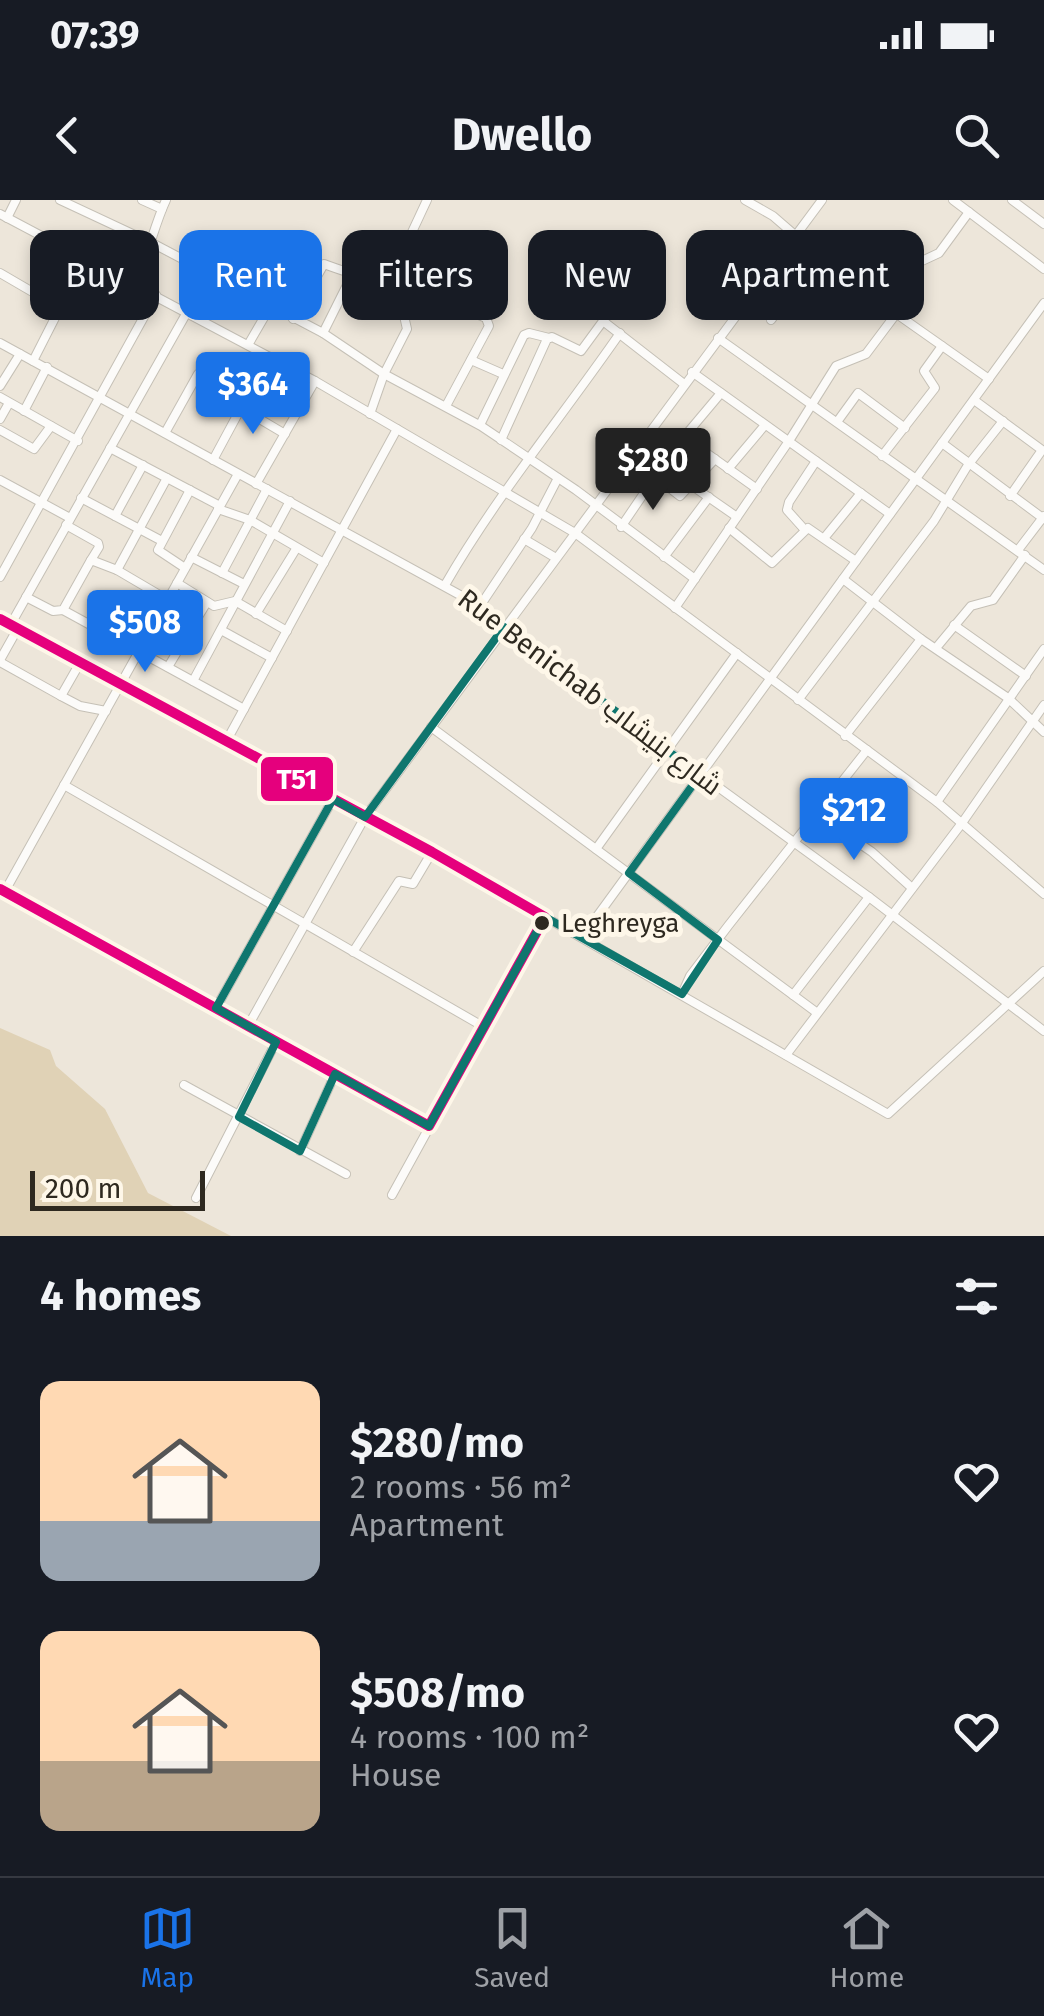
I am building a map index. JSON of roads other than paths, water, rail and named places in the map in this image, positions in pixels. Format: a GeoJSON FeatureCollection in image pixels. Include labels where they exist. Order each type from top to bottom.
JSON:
{"type":"FeatureCollection","features":[{"type":"Feature","properties":{"kind":"street"},"geometry":{"type":"LineString","coordinates":[[16,200],[4,216],[30,230]]}},
{"type":"Feature","properties":{"kind":"street"},"geometry":{"type":"LineString","coordinates":[[60,200],[123,230]]}},
{"type":"Feature","properties":{"kind":"street"},"geometry":{"type":"LineString","coordinates":[[142,200],[164,204],[156,230]]}},
{"type":"Feature","properties":{"kind":"street"},"geometry":{"type":"LineString","coordinates":[[413,230],[427,200]]}},
{"type":"Feature","properties":{"kind":"street"},"geometry":{"type":"LineString","coordinates":[[745,200],[773,216],[788,230]]}},
{"type":"Feature","properties":{"kind":"street"},"geometry":{"type":"LineString","coordinates":[[800,230],[822,200]]}},
{"type":"Feature","properties":{"kind":"street"},"geometry":{"type":"LineString","coordinates":[[954,200],[1044,269]]}},
{"type":"Feature","properties":{"kind":"street"},"geometry":{"type":"LineString","coordinates":[[1012,200],[1044,224]]}},
{"type":"Feature","properties":{"kind":"street"},"geometry":{"type":"LineString","coordinates":[[924,260],[939,252],[966,206]]}},
{"type":"Feature","properties":{"kind":"street"},"geometry":{"type":"LineString","coordinates":[[0,273],[30,290]]}},
{"type":"Feature","properties":{"kind":"street"},"geometry":{"type":"LineString","coordinates":[[324,333],[342,296]]}},
{"type":"Feature","properties":{"kind":"street"},"geometry":{"type":"LineString","coordinates":[[582,937],[1044,303]]}},
{"type":"Feature","properties":{"kind":"street"},"geometry":{"type":"LineString","coordinates":[[33,361],[54,320]]}},
{"type":"Feature","properties":{"kind":"street"},"geometry":{"type":"LineString","coordinates":[[0,578],[143,320]]}},
{"type":"Feature","properties":{"kind":"street"},"geometry":{"type":"LineString","coordinates":[[106,712],[80,706],[0,661],[26,596],[183,320]]}},
{"type":"Feature","properties":{"kind":"street"},"geometry":{"type":"LineString","coordinates":[[203,320],[575,533],[937,802],[1044,894]]}},
{"type":"Feature","properties":{"kind":"street"},"geometry":{"type":"LineString","coordinates":[[248,345],[262,320]]}},
{"type":"Feature","properties":{"kind":"street"},"geometry":{"type":"LineString","coordinates":[[295,320],[324,333],[384,374],[480,425],[695,579]]}},
{"type":"Feature","properties":{"kind":"street"},"geometry":{"type":"LineString","coordinates":[[370,414],[407,328],[405,320]]}},
{"type":"Feature","properties":{"kind":"street"},"geometry":{"type":"LineString","coordinates":[[446,406],[489,326],[487,320]]}},
{"type":"Feature","properties":{"kind":"street"},"geometry":{"type":"LineString","coordinates":[[248,1026],[365,817],[732,320]]}},
{"type":"Feature","properties":{"kind":"street"},"geometry":{"type":"LineString","coordinates":[[676,608],[836,366],[866,354],[892,320]]}},
{"type":"Feature","properties":{"kind":"street"},"geometry":{"type":"LineString","coordinates":[[905,320],[989,379]]}},
{"type":"Feature","properties":{"kind":"street"},"geometry":{"type":"LineString","coordinates":[[480,425],[526,333],[580,351],[602,321],[684,384]]}},
{"type":"Feature","properties":{"kind":"street"},"geometry":{"type":"LineString","coordinates":[[445,585],[480,526],[620,332]]}},
{"type":"Feature","properties":{"kind":"street"},"geometry":{"type":"LineString","coordinates":[[502,440],[548,338]]}},
{"type":"Feature","properties":{"kind":"street"},"geometry":{"type":"LineString","coordinates":[[718,338],[1044,570]]}},
{"type":"Feature","properties":{"kind":"street","name":"Rue Benichab شارع بنيشاب"},"geometry":{"type":"LineString","coordinates":[[0,343],[480,606],[515,639],[892,914],[1044,1031]]}},
{"type":"Feature","properties":{"kind":"street"},"geometry":{"type":"LineString","coordinates":[[882,456],[936,388],[924,371],[942,346]]}},
{"type":"Feature","properties":{"kind":"street"},"geometry":{"type":"LineString","coordinates":[[0,384],[20,354]]}},
{"type":"Feature","properties":{"kind":"street"},"geometry":{"type":"LineString","coordinates":[[471,360],[503,374]]}},
{"type":"Feature","properties":{"kind":"street"},"geometry":{"type":"LineString","coordinates":[[257,417],[287,366]]}},
{"type":"Feature","properties":{"kind":"street"},"geometry":{"type":"LineString","coordinates":[[24,411],[46,368]]}},
{"type":"Feature","properties":{"kind":"street"},"geometry":{"type":"LineString","coordinates":[[692,372],[890,514]]}},
{"type":"Feature","properties":{"kind":"street"},"geometry":{"type":"LineString","coordinates":[[165,433],[198,374],[241,408],[285,434]]}},
{"type":"Feature","properties":{"kind":"street"},"geometry":{"type":"LineString","coordinates":[[256,484],[315,381]]}},
{"type":"Feature","properties":{"kind":"street"},"geometry":{"type":"LineString","coordinates":[[836,422],[858,392],[905,428]]}},
{"type":"Feature","properties":{"kind":"street"},"geometry":{"type":"LineString","coordinates":[[721,393],[684,437],[756,489]]}},
{"type":"Feature","properties":{"kind":"street"},"geometry":{"type":"LineString","coordinates":[[0,398],[78,440]]}},
{"type":"Feature","properties":{"kind":"street"},"geometry":{"type":"LineString","coordinates":[[974,400],[1042,450],[1010,496]]}},
{"type":"Feature","properties":{"kind":"street"},"geometry":{"type":"LineString","coordinates":[[0,420],[9,403]]}},
{"type":"Feature","properties":{"kind":"street"},"geometry":{"type":"LineString","coordinates":[[213,460],[241,408]]}},
{"type":"Feature","properties":{"kind":"street"},"geometry":{"type":"LineString","coordinates":[[798,700],[1002,421]]}},
{"type":"Feature","properties":{"kind":"street"},"geometry":{"type":"LineString","coordinates":[[728,469],[765,424]]}},
{"type":"Feature","properties":{"kind":"street"},"geometry":{"type":"LineString","coordinates":[[0,430],[32,449],[38,448],[51,426]]}},
{"type":"Feature","properties":{"kind":"street"},"geometry":{"type":"LineString","coordinates":[[226,740],[396,429]]}},
{"type":"Feature","properties":{"kind":"street"},"geometry":{"type":"LineString","coordinates":[[936,648],[971,606],[994,600],[1044,518],[942,444]]}},
{"type":"Feature","properties":{"kind":"street"},"geometry":{"type":"LineString","coordinates":[[110,448],[250,520],[324,564]]}},
{"type":"Feature","properties":{"kind":"street"},"geometry":{"type":"LineString","coordinates":[[630,458],[680,496],[715,459]]}},
{"type":"Feature","properties":{"kind":"street"},"geometry":{"type":"LineString","coordinates":[[804,529],[787,510],[816,461]]}},
{"type":"Feature","properties":{"kind":"street"},"geometry":{"type":"LineString","coordinates":[[115,516],[143,466]]}},
{"type":"Feature","properties":{"kind":"street"},"geometry":{"type":"LineString","coordinates":[[238,474],[2,890],[429,1126]]}},
{"type":"Feature","properties":{"kind":"street"},"geometry":{"type":"LineString","coordinates":[[621,527],[655,477]]}},
{"type":"Feature","properties":{"kind":"street"},"geometry":{"type":"LineString","coordinates":[[118,570],[167,478]]}},
{"type":"Feature","properties":{"kind":"street"},"geometry":{"type":"LineString","coordinates":[[480,606],[558,478]]}},
{"type":"Feature","properties":{"kind":"street"},"geometry":{"type":"LineString","coordinates":[[0,480],[42,503],[99,545],[63,610]]}},
{"type":"Feature","properties":{"kind":"street"},"geometry":{"type":"LineString","coordinates":[[691,485],[738,517]]}},
{"type":"Feature","properties":{"kind":"street"},"geometry":{"type":"LineString","coordinates":[[222,573],[267,489]]}},
{"type":"Feature","properties":{"kind":"street"},"geometry":{"type":"LineString","coordinates":[[185,568],[158,553],[190,490]]}},
{"type":"Feature","properties":{"kind":"street"},"geometry":{"type":"LineString","coordinates":[[825,537],[860,493]]}},
{"type":"Feature","properties":{"kind":"street"},"geometry":{"type":"LineString","coordinates":[[664,557],[709,497]]}},
{"type":"Feature","properties":{"kind":"street"},"geometry":{"type":"LineString","coordinates":[[81,498],[162,541]]}},
{"type":"Feature","properties":{"kind":"street"},"geometry":{"type":"LineString","coordinates":[[193,680],[290,501]]}},
{"type":"Feature","properties":{"kind":"street"},"geometry":{"type":"LineString","coordinates":[[729,528],[772,563],[804,529],[810,528],[856,560]]}},
{"type":"Feature","properties":{"kind":"street"},"geometry":{"type":"LineString","coordinates":[[524,539],[556,558]]}},
{"type":"Feature","properties":{"kind":"street"},"geometry":{"type":"LineString","coordinates":[[256,614],[296,549]]}},
{"type":"Feature","properties":{"kind":"street"},"geometry":{"type":"LineString","coordinates":[[191,558],[244,584]]}},
{"type":"Feature","properties":{"kind":"street"},"geometry":{"type":"LineString","coordinates":[[92,560],[118,570],[168,600]]}},
{"type":"Feature","properties":{"kind":"street"},"geometry":{"type":"LineString","coordinates":[[843,579],[921,640],[1008,698],[1044,732]]}},
{"type":"Feature","properties":{"kind":"street"},"geometry":{"type":"LineString","coordinates":[[177,584],[217,607],[235,602],[287,631]]}},
{"type":"Feature","properties":{"kind":"street"},"geometry":{"type":"LineString","coordinates":[[26,596],[54,611],[63,610],[244,709]]}},
{"type":"Feature","properties":{"kind":"street"},"geometry":{"type":"LineString","coordinates":[[168,667],[207,602]]}},
{"type":"Feature","properties":{"kind":"street"},"geometry":{"type":"LineString","coordinates":[[0,619],[432,852],[888,1114],[1044,972]]}},
{"type":"Feature","properties":{"kind":"street"},"geometry":{"type":"LineString","coordinates":[[954,625],[1026,676]]}},
{"type":"Feature","properties":{"kind":"street"},"geometry":{"type":"LineString","coordinates":[[221,630],[272,658]]}},
{"type":"Feature","properties":{"kind":"street"},"geometry":{"type":"LineString","coordinates":[[845,736],[921,640]]}},
{"type":"Feature","properties":{"kind":"street"},"geometry":{"type":"LineString","coordinates":[[937,802],[1044,649]]}},
{"type":"Feature","properties":{"kind":"street"},"geometry":{"type":"LineString","coordinates":[[596,848],[737,654]]}},
{"type":"Feature","properties":{"kind":"street"},"geometry":{"type":"LineString","coordinates":[[62,696],[81,662]]}},
{"type":"Feature","properties":{"kind":"street"},"geometry":{"type":"LineString","coordinates":[[786,1055],[962,822],[1044,706]]}},
{"type":"Feature","properties":{"kind":"street"},"geometry":{"type":"LineString","coordinates":[[432,726],[816,1012]]}},
{"type":"Feature","properties":{"kind":"street"},"geometry":{"type":"LineString","coordinates":[[682,994],[690,976],[867,750]]}},
{"type":"Feature","properties":{"kind":"street"},"geometry":{"type":"LineString","coordinates":[[64,786],[484,1027]]}},
{"type":"Feature","properties":{"kind":"street"},"geometry":{"type":"LineString","coordinates":[[216,1008],[333,799]]}},
{"type":"Feature","properties":{"kind":"street"},"geometry":{"type":"LineString","coordinates":[[814,813],[872,852],[912,888]]}},
{"type":"Feature","properties":{"kind":"street"},"geometry":{"type":"LineString","coordinates":[[353,952],[398,882],[412,885],[432,852]]}},
{"type":"Feature","properties":{"kind":"street"},"geometry":{"type":"LineString","coordinates":[[794,994],[869,897]]}},
{"type":"Feature","properties":{"kind":"street"},"geometry":{"type":"LineString","coordinates":[[392,1195],[545,917]]}},
{"type":"Feature","properties":{"kind":"street"},"geometry":{"type":"LineString","coordinates":[[196,1198],[276,1042]]}},
{"type":"Feature","properties":{"kind":"street"},"geometry":{"type":"LineString","coordinates":[[300,1151],[335,1074]]}},
{"type":"Feature","properties":{"kind":"street"},"geometry":{"type":"LineString","coordinates":[[184,1085],[346,1174]]}},
{"type":"Feature","properties":{"kind":"place","name":"Leghreyga"},"geometry":{"type":"Point","coordinates":[542,923]}}]}
